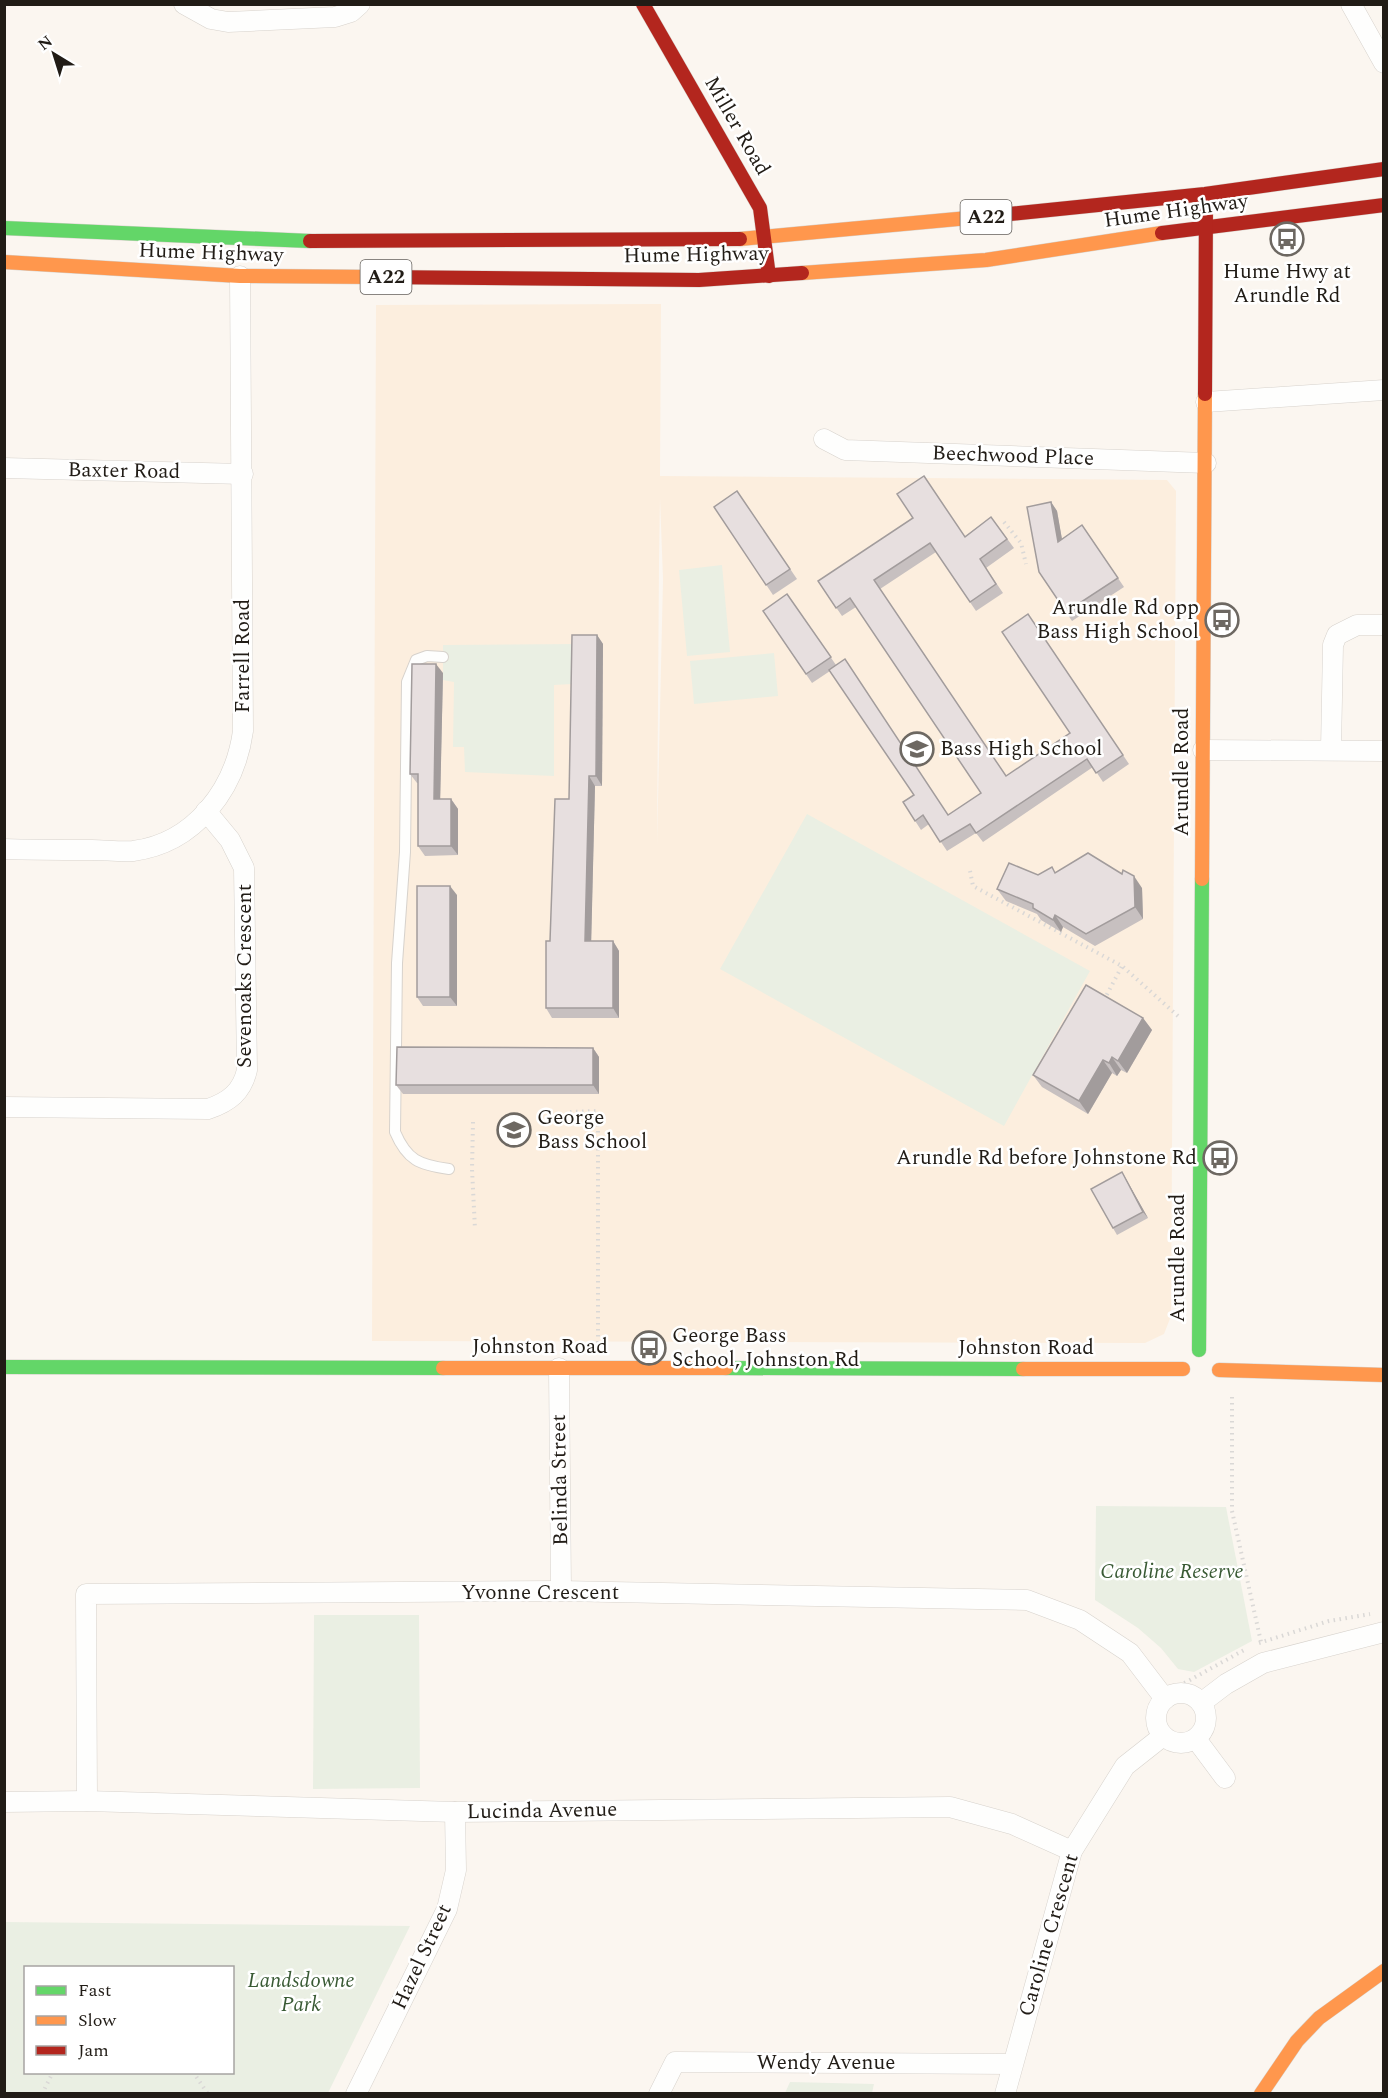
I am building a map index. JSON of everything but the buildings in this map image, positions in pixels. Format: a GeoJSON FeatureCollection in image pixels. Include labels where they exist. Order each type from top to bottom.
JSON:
{"type":"FeatureCollection","features":[{"type":"Feature","properties":{"kind":"main road","name":"Miller Road"},"geometry":{"type":"LineString","coordinates":[[643,4],[760,208],[769,276]]}},
{"type":"Feature","properties":{"kind":"main road","name":"Hume Highway"},"geometry":{"type":"LineString","coordinates":[[4,228],[345,243],[765,238],[1205,194],[1383,169]]}},
{"type":"Feature","properties":{"kind":"main road","name":"Arundle Road"},"geometry":{"type":"LineString","coordinates":[[1205,194],[1207,226],[1206,463],[1201,1037],[1208,1353],[1216,1376],[1383,1375]]}},
{"type":"Feature","properties":{"kind":"main road","name":"Hume Highway"},"geometry":{"type":"LineString","coordinates":[[4,262],[240,276],[699,280],[986,260],[1207,226],[1383,205]]}},
{"type":"Feature","properties":{"kind":"main road","name":"Johnston Road"},"geometry":{"type":"LineString","coordinates":[[4,1367],[598,1368],[1186,1374],[1187,1358],[1208,1353]]}},
{"type":"Feature","properties":{"kind":"main road"},"geometry":{"type":"LineString","coordinates":[[1261,2094],[1297,2042],[1319,2018],[1383,1971]]}},
{"type":"Feature","properties":{"kind":"street"},"geometry":{"type":"LineString","coordinates":[[184,4],[211,19],[228,22],[335,17],[351,12],[360,4]]}},
{"type":"Feature","properties":{"kind":"street"},"geometry":{"type":"LineString","coordinates":[[1351,4],[1383,63]]}},
{"type":"Feature","properties":{"kind":"street","name":"Farrell Road"},"geometry":{"type":"LineString","coordinates":[[4,849],[134,850],[180,834],[218,800],[235,770],[243,731],[240,276]]}},
{"type":"Feature","properties":{"kind":"street"},"geometry":{"type":"LineString","coordinates":[[1206,402],[1383,390]]}},
{"type":"Feature","properties":{"kind":"street","name":"Beechwood Place"},"geometry":{"type":"LineString","coordinates":[[824,439],[845,450],[1206,463]]}},
{"type":"Feature","properties":{"kind":"street","name":"Baxter Road"},"geometry":{"type":"LineString","coordinates":[[4,468],[243,474]]}},
{"type":"Feature","properties":{"kind":"street"},"geometry":{"type":"LineString","coordinates":[[1330,750],[1334,645],[1337,635],[1345,628],[1357,625],[1383,624]]}},
{"type":"Feature","properties":{"kind":"street"},"geometry":{"type":"LineString","coordinates":[[1203,750],[1383,751]]}},
{"type":"Feature","properties":{"kind":"street","name":"Sevenoaks Crescent"},"geometry":{"type":"LineString","coordinates":[[4,1107],[208,1109],[226,1102],[240,1087],[247,1070],[245,880],[236,849],[206,811]]}},
{"type":"Feature","properties":{"kind":"street","name":"Belinda Street"},"geometry":{"type":"LineString","coordinates":[[559,1368],[561,1592]]}},
{"type":"Feature","properties":{"kind":"street","name":"Yvonne Crescent"},"geometry":{"type":"LineString","coordinates":[[87,1801],[86,1594],[561,1592],[1027,1599],[1080,1620],[1130,1653],[1165,1700]]}},
{"type":"Feature","properties":{"kind":"street"},"geometry":{"type":"LineString","coordinates":[[1201,1703],[1226,1684],[1263,1663],[1383,1632]]}},
{"type":"Feature","properties":{"kind":"street"},"geometry":{"type":"LineString","coordinates":[[1186,1694],[1201,1703],[1206,1720],[1202,1732],[1196,1739],[1177,1743],[1163,1736],[1158,1729],[1156,1715],[1165,1700],[1172,1695],[1186,1694]]}},
{"type":"Feature","properties":{"kind":"street","name":"Caroline Crescent"},"geometry":{"type":"LineString","coordinates":[[1005,2094],[1072,1851],[1125,1766],[1163,1736]]}},
{"type":"Feature","properties":{"kind":"street"},"geometry":{"type":"LineString","coordinates":[[1196,1739],[1225,1778]]}},
{"type":"Feature","properties":{"kind":"street","name":"Lucinda Avenue"},"geometry":{"type":"LineString","coordinates":[[4,1802],[87,1801],[455,1812],[950,1807],[1012,1824],[1072,1851]]}},
{"type":"Feature","properties":{"kind":"street","name":"Hazel Street"},"geometry":{"type":"LineString","coordinates":[[356,2094],[447,1909],[456,1870],[455,1812]]}},
{"type":"Feature","properties":{"kind":"street","name":"Wendy Avenue"},"geometry":{"type":"LineString","coordinates":[[659,2094],[675,2062],[1012,2064]]}},
{"type":"Feature","properties":{"kind":"lane"},"geometry":{"type":"LineString","coordinates":[[443,657],[427,656],[416,660],[408,682],[405,852],[397,963],[395,1132],[401,1147],[410,1158],[449,1169]]}},
{"type":"Feature","properties":{"kind":"path"},"geometry":{"type":"LineString","coordinates":[[1004,522],[1021,543],[1026,564]]}},
{"type":"Feature","properties":{"kind":"path"},"geometry":{"type":"LineString","coordinates":[[970,871],[973,886],[1122,966],[1201,1037]]}},
{"type":"Feature","properties":{"kind":"path"},"geometry":{"type":"LineString","coordinates":[[1104,1000],[1122,966]]}},
{"type":"Feature","properties":{"kind":"path"},"geometry":{"type":"LineString","coordinates":[[570,1112],[598,1111],[598,1368]]}},
{"type":"Feature","properties":{"kind":"path"},"geometry":{"type":"LineString","coordinates":[[473,1122],[472,1169],[475,1229]]}},
{"type":"Feature","properties":{"kind":"path"},"geometry":{"type":"LineString","coordinates":[[1232,1397],[1232,1511],[1261,1642]]}},
{"type":"Feature","properties":{"kind":"path"},"geometry":{"type":"LineString","coordinates":[[42,2094],[52,2074]]}},
{"type":"Feature","properties":{"kind":"path"},"geometry":{"type":"LineString","coordinates":[[194,2074],[208,2094]]}},
{"type":"Feature","properties":{"kind":"shaded area","name":"Bass High School"},"geometry":{"type":"Polygon","coordinates":[[[661,304],[660,476],[1167,480],[1176,491],[1171,1316],[1164,1334],[1145,1343],[372,1341],[376,305],[661,304]],[[660,498],[657,845],[663,579],[660,498]]]}},
{"type":"Feature","properties":{"kind":"green space"},"geometry":{"type":"Polygon","coordinates":[[[722,565],[730,652],[687,656],[679,570],[722,565]]]}},
{"type":"Feature","properties":{"kind":"green space"},"geometry":{"type":"Polygon","coordinates":[[[579,644],[572,684],[554,685],[554,776],[465,772],[464,747],[453,747],[454,682],[443,680],[443,645],[579,644]]]}},
{"type":"Feature","properties":{"kind":"green space"},"geometry":{"type":"Polygon","coordinates":[[[774,653],[778,696],[694,704],[690,661],[774,653]]]}},
{"type":"Feature","properties":{"kind":"green space"},"geometry":{"type":"Polygon","coordinates":[[[807,814],[1090,971],[1004,1126],[720,969],[807,814]]]}},
{"type":"Feature","properties":{"kind":"green space","name":"Caroline Reserve"},"geometry":{"type":"Polygon","coordinates":[[[1096,1506],[1226,1507],[1252,1641],[1194,1672],[1178,1669],[1161,1648],[1138,1628],[1095,1600],[1096,1506]]]}},
{"type":"Feature","properties":{"kind":"green space"},"geometry":{"type":"Polygon","coordinates":[[[314,1615],[419,1615],[420,1788],[313,1789],[314,1615]]]}},
{"type":"Feature","properties":{"kind":"green space","name":"Landsdowne Park"},"geometry":{"type":"Polygon","coordinates":[[[5,1922],[410,1926],[328,2093],[5,2094],[5,1922]]]}},
{"type":"Feature","properties":{"kind":"green space"},"geometry":{"type":"Polygon","coordinates":[[[790,2082],[874,2084],[872,2093],[785,2093],[790,2082]]]}},
{"type":"Feature","properties":{"kind":"traffic: fast"},"geometry":{"type":"LineString","coordinates":[[4,228],[310,241]]}},
{"type":"Feature","properties":{"kind":"traffic: fast"},"geometry":{"type":"LineString","coordinates":[[1199,1350],[1202,879]]}},
{"type":"Feature","properties":{"kind":"traffic: fast"},"geometry":{"type":"LineString","coordinates":[[4,1367],[443,1368]]}},
{"type":"Feature","properties":{"kind":"traffic: fast"},"geometry":{"type":"LineString","coordinates":[[726,1368],[1023,1369]]}},
{"type":"Feature","properties":{"kind":"traffic: slow"},"geometry":{"type":"LineString","coordinates":[[740,239],[990,216]]}},
{"type":"Feature","properties":{"kind":"traffic: slow"},"geometry":{"type":"LineString","coordinates":[[802,273],[986,260],[1162,233]]}},
{"type":"Feature","properties":{"kind":"traffic: slow"},"geometry":{"type":"LineString","coordinates":[[4,262],[240,276],[377,277]]}},
{"type":"Feature","properties":{"kind":"traffic: slow"},"geometry":{"type":"LineString","coordinates":[[1202,879],[1205,394]]}},
{"type":"Feature","properties":{"kind":"traffic: slow"},"geometry":{"type":"LineString","coordinates":[[443,1368],[726,1368]]}},
{"type":"Feature","properties":{"kind":"traffic: slow"},"geometry":{"type":"LineString","coordinates":[[1023,1369],[1183,1369]]}},
{"type":"Feature","properties":{"kind":"traffic: slow"},"geometry":{"type":"LineString","coordinates":[[1219,1370],[1384,1375]]}},
{"type":"Feature","properties":{"kind":"traffic: slow"},"geometry":{"type":"LineString","coordinates":[[1261,2094],[1297,2041],[1319,2018],[1384,1971]]}},
{"type":"Feature","properties":{"kind":"traffic: jam"},"geometry":{"type":"LineString","coordinates":[[643,4],[760,208],[769,276]]}},
{"type":"Feature","properties":{"kind":"traffic: jam"},"geometry":{"type":"LineString","coordinates":[[990,216],[1205,194],[1384,169]]}},
{"type":"Feature","properties":{"kind":"traffic: jam"},"geometry":{"type":"LineString","coordinates":[[1205,394],[1206,203]]}},
{"type":"Feature","properties":{"kind":"traffic: jam"},"geometry":{"type":"LineString","coordinates":[[1162,233],[1384,205]]}},
{"type":"Feature","properties":{"kind":"traffic: jam"},"geometry":{"type":"LineString","coordinates":[[310,241],[740,239]]}},
{"type":"Feature","properties":{"kind":"traffic: jam"},"geometry":{"type":"LineString","coordinates":[[377,277],[699,280],[802,273]]}},
{"type":"Feature","properties":{"kind":"place","name":"Hume Hwy at Arundle Rd"},"geometry":{"type":"Point","coordinates":[1287,239]}},
{"type":"Feature","properties":{"kind":"place","name":"Arundle Rd opp Bass High School"},"geometry":{"type":"Point","coordinates":[1222,620]}},
{"type":"Feature","properties":{"kind":"place","name":"Bass High School"},"geometry":{"type":"Point","coordinates":[917,749]}},
{"type":"Feature","properties":{"kind":"place","name":"George Bass School"},"geometry":{"type":"Point","coordinates":[514,1130]}},
{"type":"Feature","properties":{"kind":"place","name":"Arundle Rd before Johnstone Rd"},"geometry":{"type":"Point","coordinates":[1220,1158]}},
{"type":"Feature","properties":{"kind":"place","name":"George Bass School, Johnston Rd"},"geometry":{"type":"Point","coordinates":[649,1348]}}]}
